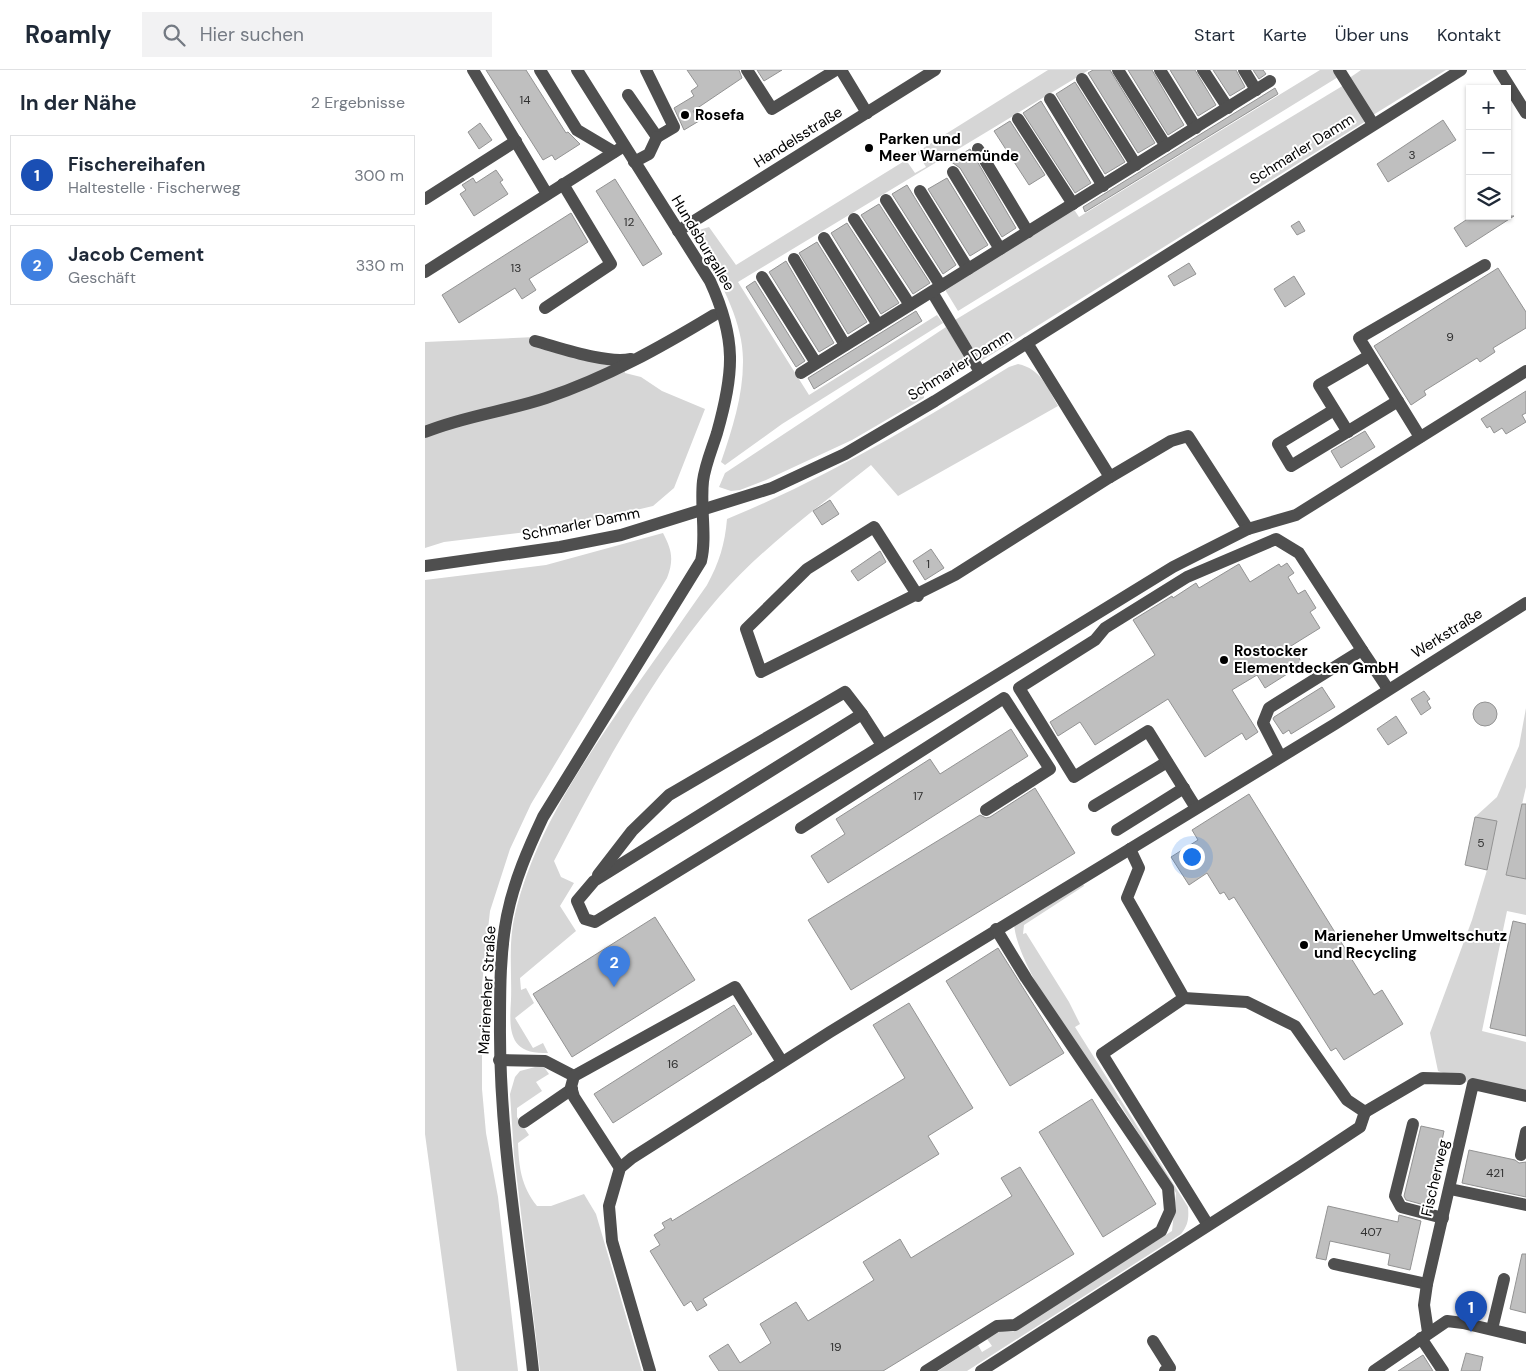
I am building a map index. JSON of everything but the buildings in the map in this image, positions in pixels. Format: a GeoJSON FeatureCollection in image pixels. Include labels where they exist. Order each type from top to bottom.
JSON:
{"type":"FeatureCollection","features":[{"type":"Feature","properties":{"kind":"street"},"geometry":{"type":"LineString","coordinates":[[473,70],[547,194]]}},
{"type":"Feature","properties":{"kind":"street"},"geometry":{"type":"LineString","coordinates":[[540,70],[577,130],[619,149]]}},
{"type":"Feature","properties":{"kind":"street","name":"Hundsburgallee"},"geometry":{"type":"LineString","coordinates":[[577,70],[619,149],[634,162],[710,281],[725,316],[731,342],[729,384],[703,479],[701,511]]}},
{"type":"Feature","properties":{"kind":"street"},"geometry":{"type":"LineString","coordinates":[[634,162],[649,154],[657,137],[674,127],[646,70]]}},
{"type":"Feature","properties":{"kind":"street"},"geometry":{"type":"LineString","coordinates":[[747,70],[772,109],[836,70]]}},
{"type":"Feature","properties":{"kind":"street"},"geometry":{"type":"LineString","coordinates":[[841,70],[867,112]]}},
{"type":"Feature","properties":{"kind":"street","name":"Handelsstraße"},"geometry":{"type":"LineString","coordinates":[[678,231],[935,70]]}},
{"type":"Feature","properties":{"kind":"street"},"geometry":{"type":"LineString","coordinates":[[1118,70],[1166,146]]}},
{"type":"Feature","properties":{"kind":"street"},"geometry":{"type":"LineString","coordinates":[[1159,70],[1196,128]]}},
{"type":"Feature","properties":{"kind":"street"},"geometry":{"type":"LineString","coordinates":[[1203,70],[1228,108]]}},
{"type":"Feature","properties":{"kind":"street"},"geometry":{"type":"LineString","coordinates":[[1244,70],[1257,90]]}},
{"type":"Feature","properties":{"kind":"street"},"geometry":{"type":"LineString","coordinates":[[1339,70],[1373,124]]}},
{"type":"Feature","properties":{"kind":"street","name":"Schmarler Damm"},"geometry":{"type":"LineString","coordinates":[[425,566],[559,547],[621,535],[772,488],[845,454],[1027,343],[1461,70]]}},
{"type":"Feature","properties":{"kind":"street"},"geometry":{"type":"LineString","coordinates":[[1499,70],[1524,105]]}},
{"type":"Feature","properties":{"kind":"street"},"geometry":{"type":"LineString","coordinates":[[1082,79],[1136,165]]}},
{"type":"Feature","properties":{"kind":"street"},"geometry":{"type":"LineString","coordinates":[[801,373],[1270,81]]}},
{"type":"Feature","properties":{"kind":"street"},"geometry":{"type":"LineString","coordinates":[[628,95],[657,137]]}},
{"type":"Feature","properties":{"kind":"street"},"geometry":{"type":"LineString","coordinates":[[1050,99],[1103,186]]}},
{"type":"Feature","properties":{"kind":"street"},"geometry":{"type":"LineString","coordinates":[[1018,119],[1073,204]]}},
{"type":"Feature","properties":{"kind":"street"},"geometry":{"type":"LineString","coordinates":[[425,199],[516,142]]}},
{"type":"Feature","properties":{"kind":"street"},"geometry":{"type":"LineString","coordinates":[[425,272],[619,149]]}},
{"type":"Feature","properties":{"kind":"street"},"geometry":{"type":"LineString","coordinates":[[978,149],[1028,232]]}},
{"type":"Feature","properties":{"kind":"street"},"geometry":{"type":"LineString","coordinates":[[953,172],[1000,249]]}},
{"type":"Feature","properties":{"kind":"street"},"geometry":{"type":"LineString","coordinates":[[545,308],[611,264],[563,184]]}},
{"type":"Feature","properties":{"kind":"street"},"geometry":{"type":"LineString","coordinates":[[921,191],[968,269]]}},
{"type":"Feature","properties":{"kind":"street"},"geometry":{"type":"LineString","coordinates":[[886,200],[980,372]]}},
{"type":"Feature","properties":{"kind":"street"},"geometry":{"type":"LineString","coordinates":[[854,219],[910,305]]}},
{"type":"Feature","properties":{"kind":"street"},"geometry":{"type":"LineString","coordinates":[[824,238],[878,325]]}},
{"type":"Feature","properties":{"kind":"street"},"geometry":{"type":"LineString","coordinates":[[794,259],[845,345]]}},
{"type":"Feature","properties":{"kind":"street"},"geometry":{"type":"LineString","coordinates":[[1420,437],[1359,338],[1485,265]]}},
{"type":"Feature","properties":{"kind":"street"},"geometry":{"type":"LineString","coordinates":[[762,277],[816,363]]}},
{"type":"Feature","properties":{"kind":"street"},"geometry":{"type":"LineString","coordinates":[[425,432],[548,398],[646,355],[714,315]]}},
{"type":"Feature","properties":{"kind":"street"},"geometry":{"type":"LineString","coordinates":[[535,341],[593,356],[623,360],[646,355]]}},
{"type":"Feature","properties":{"kind":"street"},"geometry":{"type":"LineString","coordinates":[[1027,343],[1111,477]]}},
{"type":"Feature","properties":{"kind":"street"},"geometry":{"type":"LineString","coordinates":[[1348,432],[1319,385],[1369,356]]}},
{"type":"Feature","properties":{"kind":"street"},"geometry":{"type":"LineString","coordinates":[[882,745],[845,692],[669,795],[631,831],[577,901],[585,919],[595,922],[1173,567],[1248,529],[1296,515],[1526,371]]}},
{"type":"Feature","properties":{"kind":"street"},"geometry":{"type":"LineString","coordinates":[[1334,410],[1278,444],[1291,466],[1398,401]]}},
{"type":"Feature","properties":{"kind":"street"},"geometry":{"type":"LineString","coordinates":[[918,596],[873,527],[807,569],[746,629],[761,672],[918,596],[1171,441],[1189,436],[1248,529]]}},
{"type":"Feature","properties":{"kind":"street","name":"Marieneher Straße"},"geometry":{"type":"LineString","coordinates":[[533,1371],[501,1108],[499,1060],[503,938],[524,858],[543,816],[693,578],[704,550],[701,511]]}},
{"type":"Feature","properties":{"kind":"street"},"geometry":{"type":"LineString","coordinates":[[1196,808],[1148,731],[1074,777],[1019,688],[1095,640],[1105,628],[1187,577],[1276,539],[1299,553],[1388,689]]}},
{"type":"Feature","properties":{"kind":"street","name":"Werkstraße"},"geometry":{"type":"LineString","coordinates":[[620,1168],[632,1158],[782,1062],[996,929],[1335,724],[1526,604]]}},
{"type":"Feature","properties":{"kind":"street"},"geometry":{"type":"LineString","coordinates":[[1280,756],[1263,723],[1269,708],[1362,650]]}},
{"type":"Feature","properties":{"kind":"street"},"geometry":{"type":"LineString","coordinates":[[801,828],[1004,698],[1050,769],[986,810]]}},
{"type":"Feature","properties":{"kind":"street"},"geometry":{"type":"LineString","coordinates":[[593,882],[862,714]]}},
{"type":"Feature","properties":{"kind":"street"},"geometry":{"type":"LineString","coordinates":[[1094,806],[1167,762]]}},
{"type":"Feature","properties":{"kind":"street"},"geometry":{"type":"LineString","coordinates":[[1117,830],[1183,788]]}},
{"type":"Feature","properties":{"kind":"street"},"geometry":{"type":"LineString","coordinates":[[1130,849],[1139,868],[1127,898],[1184,998]]}},
{"type":"Feature","properties":{"kind":"street"},"geometry":{"type":"LineString","coordinates":[[926,1371],[997,1326],[1015,1325],[1161,1231],[1170,1211],[1168,1188],[1026,978],[996,929]]}},
{"type":"Feature","properties":{"kind":"street"},"geometry":{"type":"LineString","coordinates":[[524,1122],[573,1083],[735,987],[782,1062]]}},
{"type":"Feature","properties":{"kind":"street"},"geometry":{"type":"LineString","coordinates":[[1208,1226],[1102,1054],[1184,998],[1247,1002],[1295,1026],[1347,1100],[1365,1112]]}},
{"type":"Feature","properties":{"kind":"street"},"geometry":{"type":"LineString","coordinates":[[499,1060],[545,1061],[573,1083],[574,1097],[620,1168],[609,1206],[612,1241],[650,1371]]}},
{"type":"Feature","properties":{"kind":"street"},"geometry":{"type":"LineString","coordinates":[[981,1371],[1360,1127],[1365,1112],[1423,1078],[1460,1079]]}},
{"type":"Feature","properties":{"kind":"street","name":"Fischerweg"},"geometry":{"type":"LineString","coordinates":[[1424,1335],[1424,1305],[1427,1284],[1473,1084],[1526,1096]]}},
{"type":"Feature","properties":{"kind":"street"},"geometry":{"type":"LineString","coordinates":[[1413,1124],[1395,1196],[1401,1207],[1443,1218]]}},
{"type":"Feature","properties":{"kind":"street"},"geometry":{"type":"LineString","coordinates":[[1521,1155],[1526,1132]]}},
{"type":"Feature","properties":{"kind":"street"},"geometry":{"type":"LineString","coordinates":[[1450,1189],[1526,1205]]}},
{"type":"Feature","properties":{"kind":"street"},"geometry":{"type":"LineString","coordinates":[[1334,1264],[1427,1284]]}},
{"type":"Feature","properties":{"kind":"street"},"geometry":{"type":"LineString","coordinates":[[1492,1330],[1504,1279]]}},
{"type":"Feature","properties":{"kind":"street"},"geometry":{"type":"LineString","coordinates":[[1373,1371],[1447,1321],[1526,1338]]}},
{"type":"Feature","properties":{"kind":"street"},"geometry":{"type":"LineString","coordinates":[[1424,1335],[1443,1371]]}},
{"type":"Feature","properties":{"kind":"street"},"geometry":{"type":"LineString","coordinates":[[1153,1341],[1169,1370]]}},
{"type":"Feature","properties":{"kind":"shaded area"},"geometry":{"type":"Polygon","coordinates":[[[1048,70],[1089,70],[738,282],[809,395],[937,315],[943,323],[782,424],[725,465],[721,462],[739,400],[743,375],[742,346],[739,330],[728,299],[699,241],[699,230],[709,227],[736,265],[906,160],[915,173],[926,167],[917,152],[1048,70]]]}},
{"type":"Feature","properties":{"kind":"shaded area"},"geometry":{"type":"Polygon","coordinates":[[[1320,70],[1340,70],[1343,74],[958,311],[944,288],[1073,208],[1079,217],[1320,70]]]}},
{"type":"Feature","properties":{"kind":"shaded area"},"geometry":{"type":"Polygon","coordinates":[[[1361,70],[1446,70],[1373,115],[1348,79],[1361,70]]]}},
{"type":"Feature","properties":{"kind":"shaded area"},"geometry":{"type":"Polygon","coordinates":[[[1344,85],[1366,121],[981,361],[955,320],[1344,85]]]}},
{"type":"Feature","properties":{"kind":"shaded area"},"geometry":{"type":"Polygon","coordinates":[[[946,327],[970,364],[932,388],[931,386],[923,391],[924,398],[852,440],[766,480],[740,490],[731,491],[719,487],[725,473],[946,327]]]}},
{"type":"Feature","properties":{"kind":"shaded area"},"geometry":{"type":"Polygon","coordinates":[[[535,337],[622,359],[625,373],[641,377],[662,391],[705,409],[674,488],[653,506],[560,528],[444,542],[425,548],[425,342],[535,337]]]}},
{"type":"Feature","properties":{"kind":"shaded area"},"geometry":{"type":"Polygon","coordinates":[[[1018,364],[1026,366],[1038,374],[1058,406],[898,496],[871,465],[772,544],[754,561],[719,597],[672,658],[629,724],[554,861],[561,877],[574,883],[560,906],[576,931],[520,978],[521,990],[526,988],[534,1003],[515,1018],[533,1048],[543,1043],[548,1053],[535,1053],[525,1050],[514,1039],[510,1022],[512,935],[515,914],[523,885],[546,830],[575,778],[624,703],[707,585],[721,553],[727,519],[836,468],[941,409],[1009,367],[1018,364]]]}},
{"type":"Feature","properties":{"kind":"shaded area"},"geometry":{"type":"Polygon","coordinates":[[[663,533],[671,555],[671,566],[667,578],[531,804],[510,849],[490,911],[482,984],[482,1089],[486,1133],[498,1197],[518,1371],[457,1371],[425,1134],[425,580],[546,565],[663,533]]]}},
{"type":"Feature","properties":{"kind":"shaded area"},"geometry":{"type":"Polygon","coordinates":[[[1526,708],[1526,787],[1506,874],[1526,879],[1526,915],[1507,911],[1482,1031],[1526,1042],[1526,1096],[1473,1084],[1438,1071],[1430,1033],[1472,920],[1487,870],[1475,817],[1497,797],[1519,746],[1526,708]]]}},
{"type":"Feature","properties":{"kind":"shaded area"},"geometry":{"type":"Polygon","coordinates":[[[1082,882],[1084,886],[1024,925],[1023,934],[1026,933],[1069,1002],[1080,1024],[1075,1027],[1188,1207],[1187,1222],[1181,1234],[967,1371],[938,1371],[978,1345],[982,1352],[992,1346],[987,1339],[1001,1331],[1013,1332],[1172,1231],[1176,1193],[1118,1101],[1113,1100],[1070,1038],[1040,989],[1018,943],[1014,924],[1082,882]]]}},
{"type":"Feature","properties":{"kind":"shaded area"},"geometry":{"type":"Polygon","coordinates":[[[539,1066],[544,1067],[549,1074],[536,1082],[542,1091],[517,1108],[517,1117],[529,1135],[518,1143],[520,1168],[524,1184],[537,1206],[551,1206],[584,1194],[596,1214],[642,1371],[540,1371],[514,1155],[510,1094],[515,1077],[520,1071],[539,1066]]]}},
{"type":"Feature","properties":{"kind":"place","name":"Rosefa"},"geometry":{"type":"Point","coordinates":[685,115]}},
{"type":"Feature","properties":{"kind":"place","name":"Parken und Meer Warnemünde"},"geometry":{"type":"Point","coordinates":[869,148]}},
{"type":"Feature","properties":{"kind":"place","name":"Rostocker Elementdecken GmbH"},"geometry":{"type":"Point","coordinates":[1224,660]}},
{"type":"Feature","properties":{"kind":"place","name":"Marieneher Umweltschutz und Recycling"},"geometry":{"type":"Point","coordinates":[1304,945]}},
{"type":"Feature","properties":{"kind":"place","name":"Jacob Cement"},"geometry":{"type":"Point","coordinates":[614,987]}},
{"type":"Feature","properties":{"kind":"place","name":"Fischereihafen"},"geometry":{"type":"Point","coordinates":[1471,1332]}}]}
